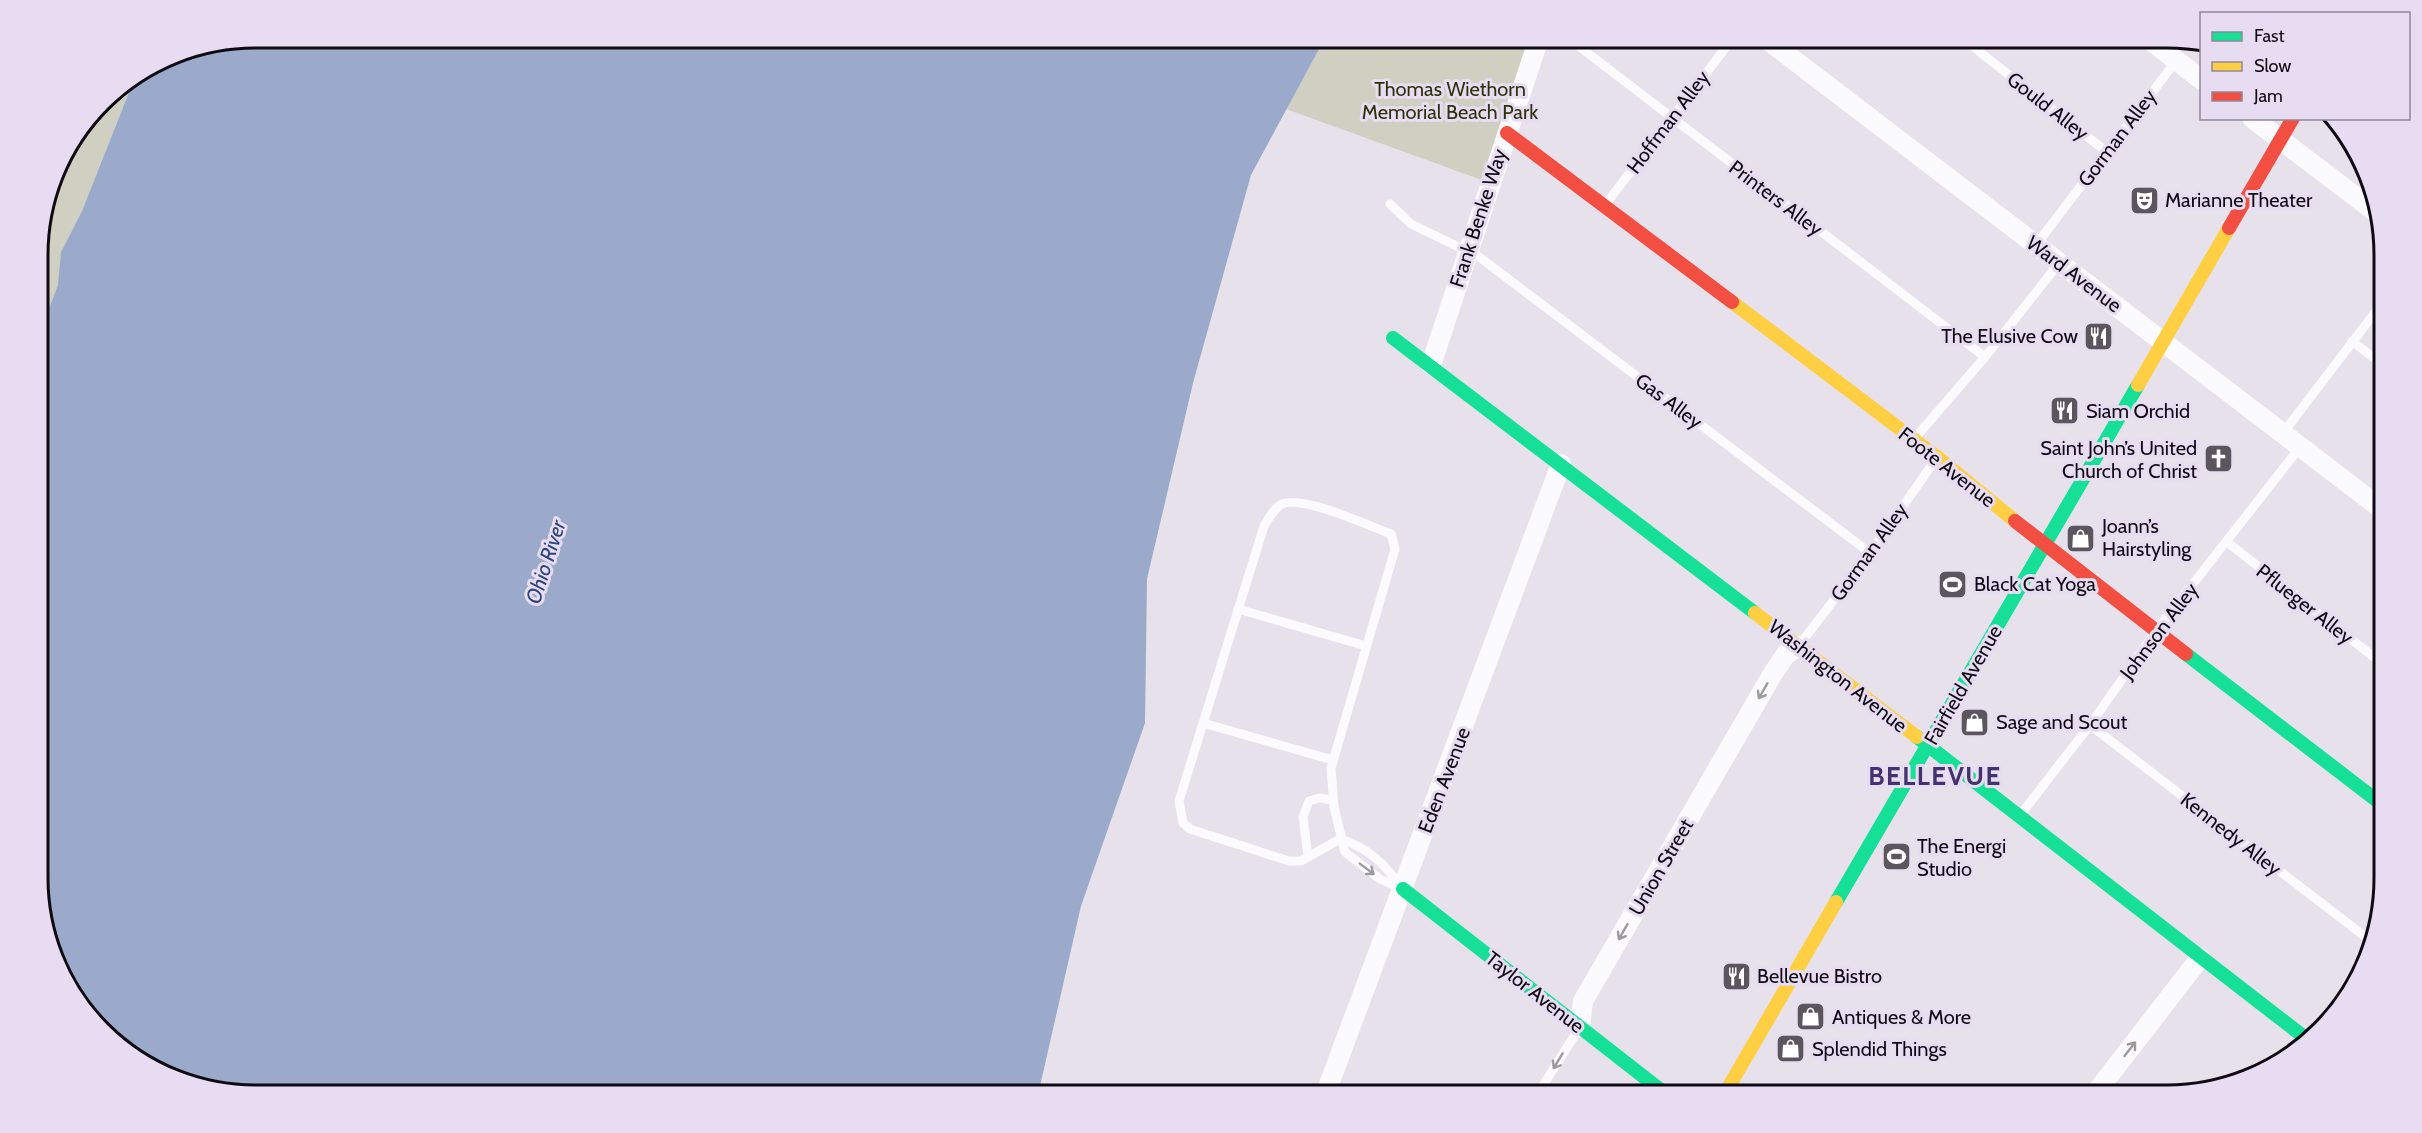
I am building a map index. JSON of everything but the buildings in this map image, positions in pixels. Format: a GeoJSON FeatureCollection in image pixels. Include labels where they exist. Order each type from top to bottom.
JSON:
{"type":"FeatureCollection","features":[{"type":"Feature","properties":{"kind":"street","name":"Frank Benke Way"},"geometry":{"type":"LineString","coordinates":[[1431,365],[1467,250],[1536,48]]}},
{"type":"Feature","properties":{"kind":"street","name":"Ward Avenue"},"geometry":{"type":"LineString","coordinates":[[1778,48],[2374,502]]}},
{"type":"Feature","properties":{"kind":"street"},"geometry":{"type":"LineString","coordinates":[[2163,48],[2200,79]]}},
{"type":"Feature","properties":{"kind":"street"},"geometry":{"type":"LineString","coordinates":[[2255,120],[2368,206]]}},
{"type":"Feature","properties":{"kind":"street","name":"Fairfield Avenue"},"geometry":{"type":"LineString","coordinates":[[1730,1085],[2292,120]]}},
{"type":"Feature","properties":{"kind":"street","name":"Foote Avenue"},"geometry":{"type":"LineString","coordinates":[[1507,133],[1937,457],[2045,545],[2374,798]]}},
{"type":"Feature","properties":{"kind":"street","name":"Washington Avenue"},"geometry":{"type":"LineString","coordinates":[[1393,338],[1799,646],[2302,1035]]}},
{"type":"Feature","properties":{"kind":"street","name":"Eden Avenue"},"geometry":{"type":"LineString","coordinates":[[1329,1085],[1561,464]]}},
{"type":"Feature","properties":{"kind":"street","name":"Union Street"},"geometry":{"type":"LineString","coordinates":[[1580,1028],[1583,1001],[1772,675],[1786,654],[1799,646]]}},
{"type":"Feature","properties":{"kind":"street","name":"Taylor Avenue"},"geometry":{"type":"LineString","coordinates":[[1403,889],[1654,1085]]}},
{"type":"Feature","properties":{"kind":"street"},"geometry":{"type":"LineString","coordinates":[[2102,1085],[2200,958]]}},
{"type":"Feature","properties":{"kind":"lane","name":"Printers Alley"},"geometry":{"type":"LineString","coordinates":[[1581,48],[1985,357]]}},
{"type":"Feature","properties":{"kind":"lane","name":"Hoffman Alley"},"geometry":{"type":"LineString","coordinates":[[1603,207],[1725,48]]}},
{"type":"Feature","properties":{"kind":"lane","name":"Gould Alley"},"geometry":{"type":"LineString","coordinates":[[1975,48],[2107,152]]}},
{"type":"Feature","properties":{"kind":"lane","name":"Gorman Alley"},"geometry":{"type":"LineString","coordinates":[[2036,245],[2176,61]]}},
{"type":"Feature","properties":{"kind":"lane","name":"Gas Alley"},"geometry":{"type":"LineString","coordinates":[[1390,204],[1411,224],[1467,250],[1870,553]]}},
{"type":"Feature","properties":{"kind":"lane"},"geometry":{"type":"LineString","coordinates":[[1913,440],[1985,357],[2059,263]]}},
{"type":"Feature","properties":{"kind":"lane"},"geometry":{"type":"LineString","coordinates":[[2283,433],[2374,313]]}},
{"type":"Feature","properties":{"kind":"lane"},"geometry":{"type":"LineString","coordinates":[[2352,341],[2374,357]]}},
{"type":"Feature","properties":{"kind":"lane","name":"Johnson Alley"},"geometry":{"type":"LineString","coordinates":[[2019,817],[2090,724],[2156,631],[2301,446]]}},
{"type":"Feature","properties":{"kind":"lane","name":"Gorman Alley"},"geometry":{"type":"LineString","coordinates":[[1799,646],[1870,553],[1937,457]]}},
{"type":"Feature","properties":{"kind":"lane"},"geometry":{"type":"LineString","coordinates":[[1403,889],[1380,879],[1345,852],[1340,839],[1333,800],[1333,760],[1395,549],[1391,534],[1302,502],[1283,504],[1272,512],[1264,526],[1179,801],[1183,823],[1190,829],[1288,861],[1308,857],[1340,839],[1356,844],[1385,865],[1403,889]]}},
{"type":"Feature","properties":{"kind":"lane","name":"Pflueger Alley"},"geometry":{"type":"LineString","coordinates":[[2227,542],[2374,657]]}},
{"type":"Feature","properties":{"kind":"lane"},"geometry":{"type":"LineString","coordinates":[[1238,609],[1366,646]]}},
{"type":"Feature","properties":{"kind":"lane"},"geometry":{"type":"LineString","coordinates":[[1203,723],[1333,760]]}},
{"type":"Feature","properties":{"kind":"lane","name":"Kennedy Alley"},"geometry":{"type":"LineString","coordinates":[[2090,724],[2365,937]]}},
{"type":"Feature","properties":{"kind":"lane"},"geometry":{"type":"LineString","coordinates":[[1308,857],[1303,817],[1309,801],[1320,798],[1333,800]]}},
{"type":"Feature","properties":{"kind":"lane","name":"Union Street"},"geometry":{"type":"LineString","coordinates":[[1543,1085],[1580,1028]]}},
{"type":"Feature","properties":{"kind":"green space","name":"Thomas Wiethorn Memorial Beach Park"},"geometry":{"type":"Polygon","coordinates":[[[1320,48],[1536,48],[1490,183],[1286,109],[1320,48]]]}},
{"type":"Feature","properties":{"kind":"green space"},"geometry":{"type":"Polygon","coordinates":[[[129,91],[82,211],[61,252],[59,285],[48,313],[48,242],[59,189],[69,164],[83,140],[109,109],[129,91]]]}},
{"type":"Feature","properties":{"kind":"water","name":"Ohio River"},"geometry":{"type":"Polygon","coordinates":[[[255,48],[1320,48],[1251,175],[1193,383],[1147,579],[1145,723],[1081,906],[1040,1085],[242,1085],[215,1081],[176,1069],[129,1042],[109,1024],[91,1004],[64,957],[55,931],[48,878],[48,312],[58,285],[61,252],[82,211],[129,91],[176,64],[202,55],[228,50],[255,48]]]}},
{"type":"Feature","properties":{"kind":"traffic: fast"},"geometry":{"type":"LineString","coordinates":[[1393,338],[1755,613]]}},
{"type":"Feature","properties":{"kind":"traffic: fast"},"geometry":{"type":"LineString","coordinates":[[1836,902],[2138,385]]}},
{"type":"Feature","properties":{"kind":"traffic: fast"},"geometry":{"type":"LineString","coordinates":[[2186,654],[2374,798]]}},
{"type":"Feature","properties":{"kind":"traffic: fast"},"geometry":{"type":"LineString","coordinates":[[1917,737],[2302,1035]]}},
{"type":"Feature","properties":{"kind":"traffic: fast"},"geometry":{"type":"LineString","coordinates":[[1403,889],[1654,1085]]}},
{"type":"Feature","properties":{"kind":"traffic: slow"},"geometry":{"type":"LineString","coordinates":[[2138,385],[2229,228]]}},
{"type":"Feature","properties":{"kind":"traffic: slow"},"geometry":{"type":"LineString","coordinates":[[1732,302],[1937,457],[2015,521]]}},
{"type":"Feature","properties":{"kind":"traffic: slow"},"geometry":{"type":"LineString","coordinates":[[1755,613],[1917,737]]}},
{"type":"Feature","properties":{"kind":"traffic: slow"},"geometry":{"type":"LineString","coordinates":[[1730,1085],[1836,902]]}},
{"type":"Feature","properties":{"kind":"traffic: jam"},"geometry":{"type":"LineString","coordinates":[[2229,228],[2292,120]]}},
{"type":"Feature","properties":{"kind":"traffic: jam"},"geometry":{"type":"LineString","coordinates":[[1507,133],[1732,302]]}},
{"type":"Feature","properties":{"kind":"traffic: jam"},"geometry":{"type":"LineString","coordinates":[[2015,521],[2186,654]]}},
{"type":"Feature","properties":{"kind":"place","name":"Marianne Theater"},"geometry":{"type":"Point","coordinates":[2144,200]}},
{"type":"Feature","properties":{"kind":"place","name":"The Elusive Cow"},"geometry":{"type":"Point","coordinates":[2099,336]}},
{"type":"Feature","properties":{"kind":"place","name":"Siam Orchid"},"geometry":{"type":"Point","coordinates":[2065,411]}},
{"type":"Feature","properties":{"kind":"place","name":"Saint John’s United Church of Christ"},"geometry":{"type":"Point","coordinates":[2218,459]}},
{"type":"Feature","properties":{"kind":"place","name":"Joann’s Hairstyling"},"geometry":{"type":"Point","coordinates":[2081,538]}},
{"type":"Feature","properties":{"kind":"place","name":"Black Cat Yoga"},"geometry":{"type":"Point","coordinates":[1953,584]}},
{"type":"Feature","properties":{"kind":"place","name":"Sage and Scout"},"geometry":{"type":"Point","coordinates":[1975,722]}},
{"type":"Feature","properties":{"kind":"place","name":"The Energi Studio"},"geometry":{"type":"Point","coordinates":[1896,857]}},
{"type":"Feature","properties":{"kind":"place","name":"Bellevue Bistro"},"geometry":{"type":"Point","coordinates":[1736,976]}},
{"type":"Feature","properties":{"kind":"place","name":"Antiques & More"},"geometry":{"type":"Point","coordinates":[1811,1017]}},
{"type":"Feature","properties":{"kind":"place","name":"Splendid Things"},"geometry":{"type":"Point","coordinates":[1791,1049]}},
{"type":"Feature","properties":{"kind":"district","name":"BELLEVUE"},"geometry":{"type":"Point","coordinates":[1935,776]}}]}
